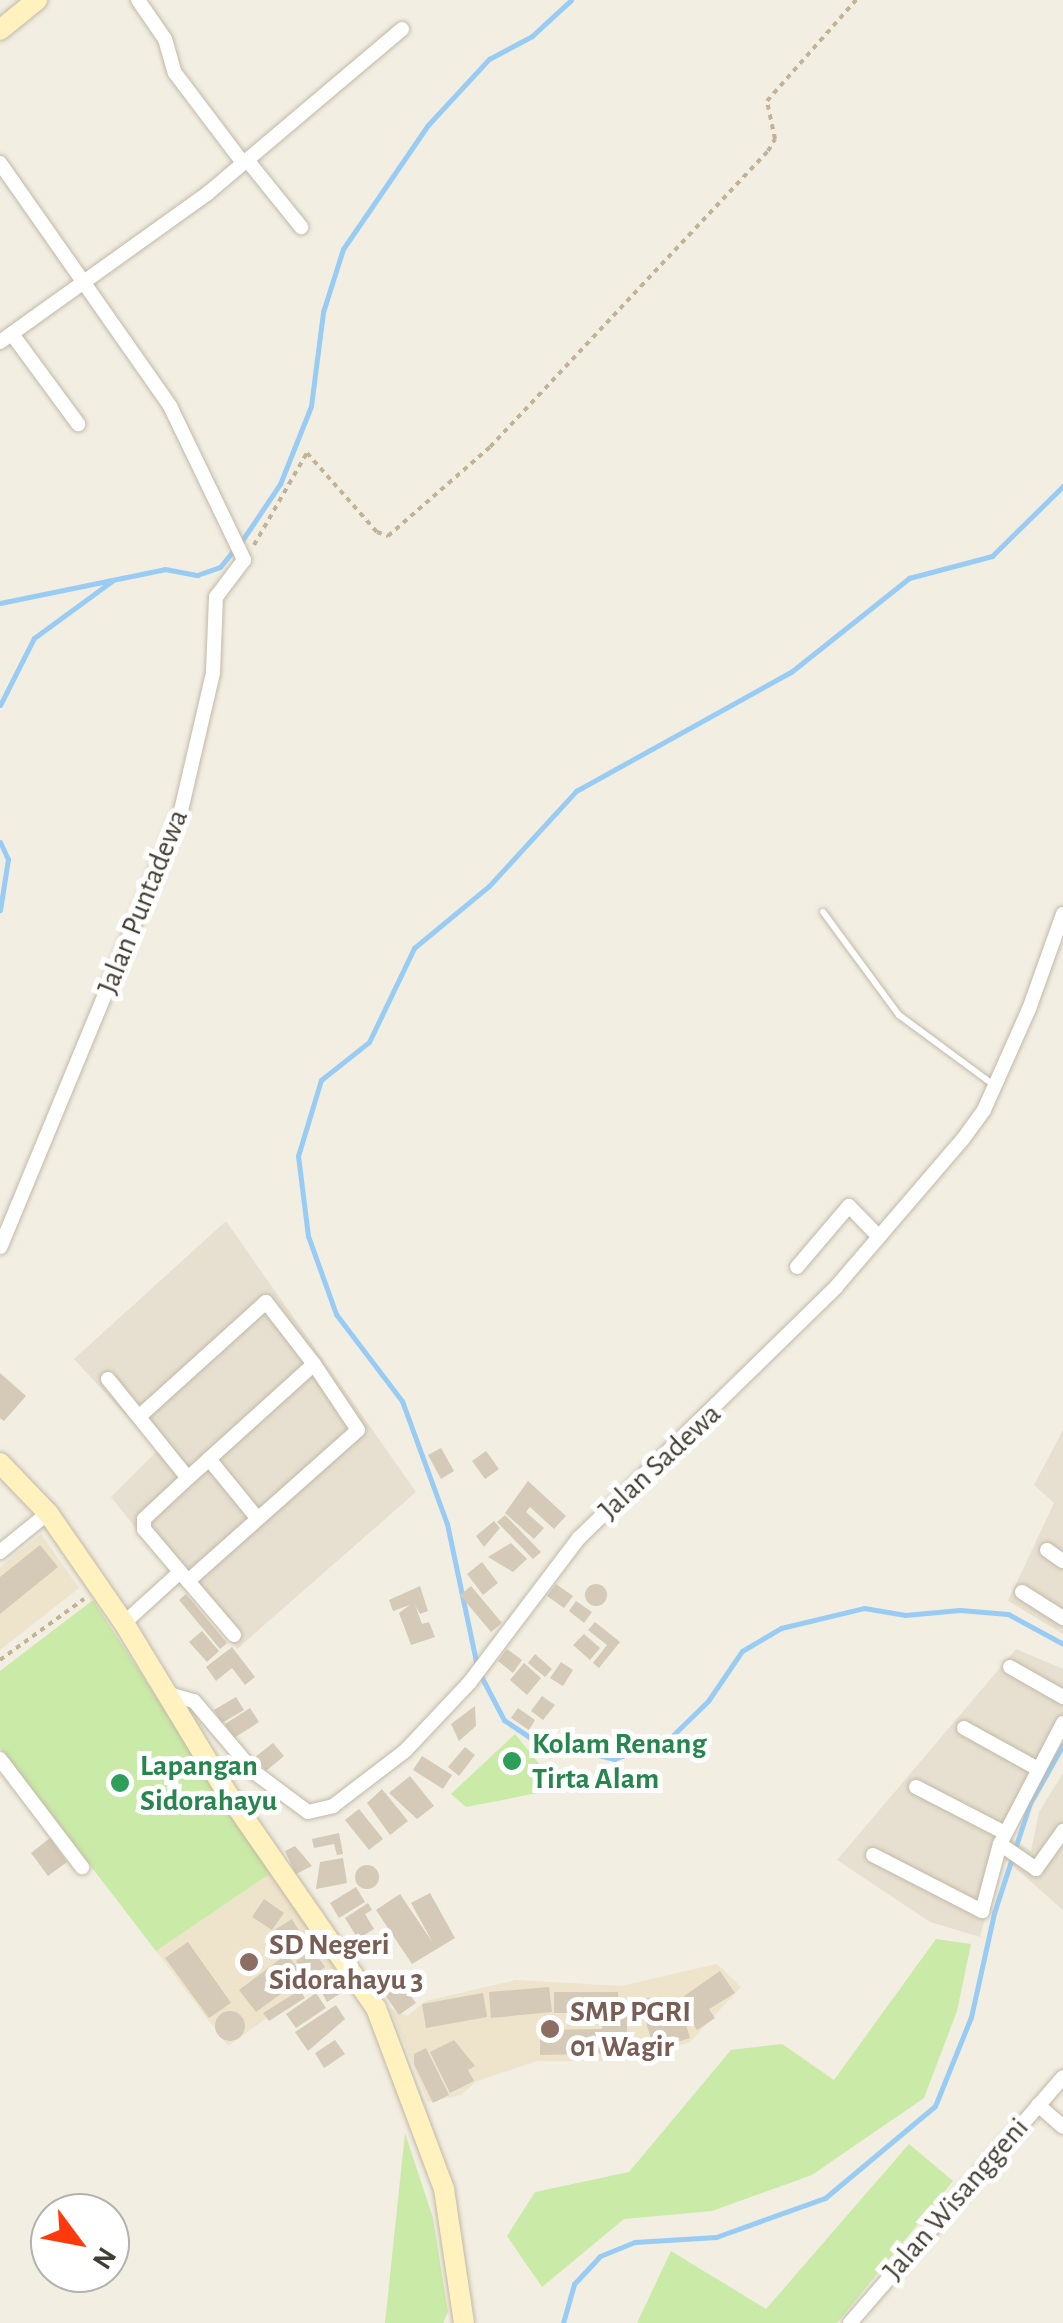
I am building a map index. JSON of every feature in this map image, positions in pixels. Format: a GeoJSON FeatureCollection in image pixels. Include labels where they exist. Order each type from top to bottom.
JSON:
{"type":"FeatureCollection","features":[{"type":"Feature","properties":{"kind":"main road"},"geometry":{"type":"LineString","coordinates":[[0,30],[37,0]]}},
{"type":"Feature","properties":{"kind":"main road"},"geometry":{"type":"LineString","coordinates":[[0,1464],[48,1513],[124,1622],[225,1790],[376,2008],[444,2189],[464,2323]]}},
{"type":"Feature","properties":{"kind":"street"},"geometry":{"type":"LineString","coordinates":[[138,0],[165,39],[175,73],[301,227]]}},
{"type":"Feature","properties":{"kind":"street"},"geometry":{"type":"LineString","coordinates":[[78,424],[6,338],[246,162],[402,30]]}},
{"type":"Feature","properties":{"kind":"street"},"geometry":{"type":"LineString","coordinates":[[0,163],[170,406],[194,448],[202,483],[243,555]]}},
{"type":"Feature","properties":{"kind":"street","name":"Jalan Puntadewa"},"geometry":{"type":"LineString","coordinates":[[0,1247],[181,810],[213,672],[216,596],[243,555]]}},
{"type":"Feature","properties":{"kind":"street","name":"Jalan Sadewa"},"geometry":{"type":"LineString","coordinates":[[169,1694],[194,1701],[271,1787],[318,1812],[405,1752],[470,1682],[579,1538],[729,1396],[879,1237],[964,1139],[995,1086],[1063,914]]}},
{"type":"Feature","properties":{"kind":"street"},"geometry":{"type":"LineString","coordinates":[[797,1267],[849,1206],[879,1237]]}},
{"type":"Feature","properties":{"kind":"street"},"geometry":{"type":"LineString","coordinates":[[124,1622],[258,1519],[358,1430],[266,1302],[142,1414]]}},
{"type":"Feature","properties":{"kind":"street"},"geometry":{"type":"LineString","coordinates":[[234,1635],[144,1529],[144,1519],[314,1364]]}},
{"type":"Feature","properties":{"kind":"street"},"geometry":{"type":"LineString","coordinates":[[108,1379],[142,1414],[188,1478]]}},
{"type":"Feature","properties":{"kind":"street"},"geometry":{"type":"LineString","coordinates":[[209,1459],[258,1519]]}},
{"type":"Feature","properties":{"kind":"street"},"geometry":{"type":"LineString","coordinates":[[0,1552],[48,1513]]}},
{"type":"Feature","properties":{"kind":"street"},"geometry":{"type":"LineString","coordinates":[[1047,1550],[1063,1562]]}},
{"type":"Feature","properties":{"kind":"street"},"geometry":{"type":"LineString","coordinates":[[1022,1592],[1063,1618]]}},
{"type":"Feature","properties":{"kind":"street"},"geometry":{"type":"LineString","coordinates":[[1010,1666],[1063,1697]]}},
{"type":"Feature","properties":{"kind":"street"},"geometry":{"type":"LineString","coordinates":[[873,1855],[982,1912],[1004,1842],[1063,1723]]}},
{"type":"Feature","properties":{"kind":"street"},"geometry":{"type":"LineString","coordinates":[[964,1728],[1038,1769]]}},
{"type":"Feature","properties":{"kind":"street"},"geometry":{"type":"LineString","coordinates":[[0,1759],[82,1867]]}},
{"type":"Feature","properties":{"kind":"street"},"geometry":{"type":"LineString","coordinates":[[916,1788],[1004,1842],[1036,1869],[1063,1831]]}},
{"type":"Feature","properties":{"kind":"street","name":"Jalan Wisanggeni"},"geometry":{"type":"LineString","coordinates":[[850,2323],[1063,2076]]}},
{"type":"Feature","properties":{"kind":"street"},"geometry":{"type":"LineString","coordinates":[[1038,2105],[1063,2127]]}},
{"type":"Feature","properties":{"kind":"lane"},"geometry":{"type":"LineString","coordinates":[[823,912],[899,1016],[995,1086]]}},
{"type":"Feature","properties":{"kind":"path"},"geometry":{"type":"LineString","coordinates":[[243,555],[308,453],[377,532],[388,536],[490,447],[768,152],[775,140],[767,101],[856,0]]}},
{"type":"Feature","properties":{"kind":"path"},"geometry":{"type":"LineString","coordinates":[[0,1660],[100,1588]]}},
{"type":"Feature","properties":{"kind":"shaded area"},"geometry":{"type":"Polygon","coordinates":[[[226,1221],[416,1492],[237,1649],[182,1582],[137,1621],[128,1610],[171,1572],[111,1497],[158,1450],[74,1359],[226,1221]]]}},
{"type":"Feature","properties":{"kind":"shaded area"},"geometry":{"type":"Polygon","coordinates":[[[1063,1430],[1063,1634],[1008,1601],[1054,1503],[1034,1485],[1063,1430]]]}},
{"type":"Feature","properties":{"kind":"shaded area"},"geometry":{"type":"Polygon","coordinates":[[[41,1534],[79,1588],[0,1650],[0,1567],[41,1534]]]}},
{"type":"Feature","properties":{"kind":"shaded area"},"geometry":{"type":"Polygon","coordinates":[[[1016,1649],[1063,1669],[1063,1737],[1011,1839],[1031,1851],[1039,1812],[1063,1773],[1063,1910],[1002,1856],[980,1937],[930,1922],[837,1860],[1016,1649]]]}},
{"type":"Feature","properties":{"kind":"shaded area","name":"SD Negeri Sidorahayu 3"},"geometry":{"type":"Polygon","coordinates":[[[271,1873],[337,1967],[228,2046],[156,1951],[271,1873]]]}},
{"type":"Feature","properties":{"kind":"shaded area","name":"SMP PGRI 01 Wagir"},"geometry":{"type":"Polygon","coordinates":[[[717,1964],[741,1987],[690,2042],[631,2061],[537,2061],[477,2081],[461,2095],[428,2102],[390,2008],[407,2016],[426,2001],[516,1980],[621,1986],[717,1964]]]}},
{"type":"Feature","properties":{"kind":"green space","name":"Lapangan Sidorahayu"},"geometry":{"type":"Polygon","coordinates":[[[93,1600],[271,1873],[156,1951],[0,1748],[0,1671],[93,1600]]]}},
{"type":"Feature","properties":{"kind":"green space","name":"Kolam Renang Tirta Alam"},"geometry":{"type":"Polygon","coordinates":[[[515,1734],[553,1781],[548,1791],[466,1807],[451,1794],[515,1734]]]}},
{"type":"Feature","properties":{"kind":"green space"},"geometry":{"type":"Polygon","coordinates":[[[936,1939],[971,1944],[957,2011],[924,2098],[812,2175],[712,2211],[624,2219],[542,2287],[507,2236],[535,2192],[629,2172],[731,2050],[782,2044],[834,2080],[936,1939]]]}},
{"type":"Feature","properties":{"kind":"green space"},"geometry":{"type":"Polygon","coordinates":[[[405,2133],[433,2218],[448,2312],[443,2323],[385,2323],[405,2133]]]}},
{"type":"Feature","properties":{"kind":"green space"},"geometry":{"type":"Polygon","coordinates":[[[909,2144],[953,2181],[837,2323],[637,2323],[671,2251],[766,2309],[909,2144]]]}},
{"type":"Feature","properties":{"kind":"building"},"geometry":{"type":"Polygon","coordinates":[[[0,1373],[26,1396],[4,1421],[0,1418],[0,1373]]]}},
{"type":"Feature","properties":{"kind":"building"},"geometry":{"type":"Polygon","coordinates":[[[441,1448],[454,1471],[441,1479],[428,1455],[441,1448]]]}},
{"type":"Feature","properties":{"kind":"building"},"geometry":{"type":"Polygon","coordinates":[[[486,1451],[499,1469],[485,1479],[472,1461],[486,1451]]]}},
{"type":"Feature","properties":{"kind":"building"},"geometry":{"type":"Polygon","coordinates":[[[528,1481],[566,1516],[554,1529],[530,1507],[526,1512],[544,1528],[534,1539],[505,1513],[528,1481]]]}},
{"type":"Feature","properties":{"kind":"building"},"geometry":{"type":"Polygon","coordinates":[[[505,1515],[541,1552],[533,1559],[497,1522],[505,1515]]]}},
{"type":"Feature","properties":{"kind":"building"},"geometry":{"type":"Polygon","coordinates":[[[494,1521],[500,1528],[484,1547],[476,1536],[494,1521]]]}},
{"type":"Feature","properties":{"kind":"building"},"geometry":{"type":"Polygon","coordinates":[[[511,1543],[527,1559],[513,1572],[488,1557],[511,1543]]]}},
{"type":"Feature","properties":{"kind":"building"},"geometry":{"type":"Polygon","coordinates":[[[40,1545],[58,1567],[0,1614],[0,1577],[40,1545]]]}},
{"type":"Feature","properties":{"kind":"building"},"geometry":{"type":"Polygon","coordinates":[[[482,1562],[498,1583],[483,1595],[467,1574],[482,1562]]]}},
{"type":"Feature","properties":{"kind":"building"},"geometry":{"type":"Polygon","coordinates":[[[556,1584],[573,1596],[564,1608],[547,1596],[556,1584]]]}},
{"type":"Feature","properties":{"kind":"building"},"geometry":{"type":"Polygon","coordinates":[[[596,1584],[604,1587],[604,1603],[596,1606],[588,1603],[585,1595],[588,1587],[596,1584]]]}},
{"type":"Feature","properties":{"kind":"building"},"geometry":{"type":"Polygon","coordinates":[[[420,1586],[428,1611],[420,1614],[415,1605],[422,1624],[429,1622],[435,1637],[411,1645],[399,1613],[410,1605],[393,1611],[389,1600],[420,1586]]]}},
{"type":"Feature","properties":{"kind":"building"},"geometry":{"type":"Polygon","coordinates":[[[471,1586],[502,1623],[491,1632],[460,1595],[471,1586]]]}},
{"type":"Feature","properties":{"kind":"building"},"geometry":{"type":"Polygon","coordinates":[[[186,1594],[227,1643],[220,1649],[179,1600],[186,1594]]]}},
{"type":"Feature","properties":{"kind":"building"},"geometry":{"type":"Polygon","coordinates":[[[576,1601],[592,1612],[584,1623],[569,1611],[576,1601]]]}},
{"type":"Feature","properties":{"kind":"building"},"geometry":{"type":"Polygon","coordinates":[[[595,1622],[620,1642],[599,1668],[593,1663],[607,1645],[588,1630],[595,1622]]]}},
{"type":"Feature","properties":{"kind":"building"},"geometry":{"type":"Polygon","coordinates":[[[202,1631],[219,1651],[207,1662],[189,1642],[202,1631]]]}},
{"type":"Feature","properties":{"kind":"building"},"geometry":{"type":"Polygon","coordinates":[[[584,1634],[600,1648],[590,1660],[573,1645],[584,1634]]]}},
{"type":"Feature","properties":{"kind":"building"},"geometry":{"type":"Polygon","coordinates":[[[232,1647],[255,1677],[245,1685],[232,1668],[216,1681],[206,1667],[232,1647]]]}},
{"type":"Feature","properties":{"kind":"building"},"geometry":{"type":"Polygon","coordinates":[[[507,1649],[522,1660],[513,1673],[498,1661],[507,1649]]]}},
{"type":"Feature","properties":{"kind":"building"},"geometry":{"type":"Polygon","coordinates":[[[535,1654],[552,1669],[545,1677],[528,1663],[535,1654]]]}},
{"type":"Feature","properties":{"kind":"building"},"geometry":{"type":"Polygon","coordinates":[[[561,1662],[573,1670],[563,1686],[550,1678],[561,1662]]]}},
{"type":"Feature","properties":{"kind":"building"},"geometry":{"type":"Polygon","coordinates":[[[524,1663],[541,1678],[527,1695],[510,1680],[524,1663]]]}},
{"type":"Feature","properties":{"kind":"building"},"geometry":{"type":"Polygon","coordinates":[[[542,1696],[555,1705],[543,1720],[531,1711],[542,1696]]]}},
{"type":"Feature","properties":{"kind":"building"},"geometry":{"type":"Polygon","coordinates":[[[236,1697],[244,1710],[222,1723],[214,1710],[236,1697]]]}},
{"type":"Feature","properties":{"kind":"building"},"geometry":{"type":"Polygon","coordinates":[[[475,1706],[476,1726],[459,1741],[451,1724],[475,1706]]]}},
{"type":"Feature","properties":{"kind":"building"},"geometry":{"type":"Polygon","coordinates":[[[250,1708],[259,1722],[234,1738],[225,1724],[250,1708]]]}},
{"type":"Feature","properties":{"kind":"building"},"geometry":{"type":"Polygon","coordinates":[[[518,1708],[535,1720],[529,1730],[511,1718],[518,1708]]]}},
{"type":"Feature","properties":{"kind":"building"},"geometry":{"type":"Polygon","coordinates":[[[273,1743],[284,1756],[266,1771],[255,1757],[273,1743]]]}},
{"type":"Feature","properties":{"kind":"building"},"geometry":{"type":"Polygon","coordinates":[[[465,1747],[475,1755],[459,1776],[448,1767],[465,1747]]]}},
{"type":"Feature","properties":{"kind":"building"},"geometry":{"type":"Polygon","coordinates":[[[422,1756],[452,1775],[443,1789],[413,1770],[422,1756]]]}},
{"type":"Feature","properties":{"kind":"building"},"geometry":{"type":"Polygon","coordinates":[[[410,1776],[434,1806],[417,1819],[389,1793],[410,1776]]]}},
{"type":"Feature","properties":{"kind":"building"},"geometry":{"type":"Polygon","coordinates":[[[382,1789],[408,1821],[390,1835],[367,1803],[382,1789]]]}},
{"type":"Feature","properties":{"kind":"building"},"geometry":{"type":"Polygon","coordinates":[[[359,1809],[383,1839],[369,1850],[345,1820],[359,1809]]]}},
{"type":"Feature","properties":{"kind":"building"},"geometry":{"type":"Polygon","coordinates":[[[339,1833],[343,1854],[337,1855],[334,1844],[314,1848],[312,1839],[339,1833]]]}},
{"type":"Feature","properties":{"kind":"building"},"geometry":{"type":"Polygon","coordinates":[[[50,1838],[67,1862],[48,1876],[31,1853],[50,1838]]]}},
{"type":"Feature","properties":{"kind":"building"},"geometry":{"type":"Polygon","coordinates":[[[295,1846],[312,1866],[296,1874],[285,1851],[295,1846]]]}},
{"type":"Feature","properties":{"kind":"building"},"geometry":{"type":"Polygon","coordinates":[[[343,1858],[347,1883],[316,1889],[320,1862],[343,1858]]]}},
{"type":"Feature","properties":{"kind":"building"},"geometry":{"type":"Polygon","coordinates":[[[367,1865],[376,1868],[376,1886],[367,1889],[358,1886],[355,1877],[358,1868],[367,1865]]]}},
{"type":"Feature","properties":{"kind":"building"},"geometry":{"type":"Polygon","coordinates":[[[356,1887],[365,1902],[339,1918],[330,1903],[356,1887]]]}},
{"type":"Feature","properties":{"kind":"building"},"geometry":{"type":"Polygon","coordinates":[[[430,1893],[455,1938],[412,1964],[376,1910],[400,1894],[433,1943],[411,1903],[430,1893]]]}},
{"type":"Feature","properties":{"kind":"building"},"geometry":{"type":"Polygon","coordinates":[[[264,1899],[284,1913],[272,1930],[252,1917],[264,1899]]]}},
{"type":"Feature","properties":{"kind":"building"},"geometry":{"type":"Polygon","coordinates":[[[368,1903],[372,1910],[365,1914],[374,1929],[358,1939],[345,1918],[368,1903]]]}},
{"type":"Feature","properties":{"kind":"building"},"geometry":{"type":"Polygon","coordinates":[[[292,1919],[309,1947],[292,1958],[271,1932],[292,1919]]]}},
{"type":"Feature","properties":{"kind":"building"},"geometry":{"type":"Polygon","coordinates":[[[188,1942],[231,2003],[209,2018],[165,1958],[188,1942]]]}},
{"type":"Feature","properties":{"kind":"building"},"geometry":{"type":"Polygon","coordinates":[[[313,1950],[325,1967],[308,1979],[296,1961],[313,1950]]]}},
{"type":"Feature","properties":{"kind":"building"},"geometry":{"type":"Polygon","coordinates":[[[287,1954],[304,1977],[256,2012],[239,1990],[287,1954]]]}},
{"type":"Feature","properties":{"kind":"building"},"geometry":{"type":"Polygon","coordinates":[[[720,1971],[735,1993],[709,2009],[715,2018],[697,2030],[677,2001],[720,1971]]]}},
{"type":"Feature","properties":{"kind":"building"},"geometry":{"type":"Polygon","coordinates":[[[394,1972],[416,2003],[399,2015],[377,1983],[394,1972]]]}},
{"type":"Feature","properties":{"kind":"building"},"geometry":{"type":"Polygon","coordinates":[[[337,1981],[343,1992],[327,2002],[320,1989],[337,1981]]]}},
{"type":"Feature","properties":{"kind":"building"},"geometry":{"type":"Polygon","coordinates":[[[549,1987],[552,2012],[491,2018],[489,1992],[549,1987]]]}},
{"type":"Feature","properties":{"kind":"building"},"geometry":{"type":"Polygon","coordinates":[[[300,1990],[305,1998],[269,2021],[263,2013],[300,1990]]]}},
{"type":"Feature","properties":{"kind":"building"},"geometry":{"type":"Polygon","coordinates":[[[554,1992],[618,1992],[618,2013],[554,2013],[554,1992]]]}},
{"type":"Feature","properties":{"kind":"building"},"geometry":{"type":"Polygon","coordinates":[[[316,1993],[326,2008],[296,2028],[286,2014],[316,1993]]]}},
{"type":"Feature","properties":{"kind":"building"},"geometry":{"type":"Polygon","coordinates":[[[483,1993],[487,2017],[426,2028],[422,2004],[483,1993]]]}},
{"type":"Feature","properties":{"kind":"building"},"geometry":{"type":"Polygon","coordinates":[[[651,1998],[653,2013],[632,2015],[631,1999],[651,1998]]]}},
{"type":"Feature","properties":{"kind":"building"},"geometry":{"type":"Polygon","coordinates":[[[336,2005],[345,2019],[308,2051],[295,2032],[336,2005]]]}},
{"type":"Feature","properties":{"kind":"building"},"geometry":{"type":"Polygon","coordinates":[[[230,2011],[244,2020],[245,2026],[236,2040],[230,2041],[216,2032],[215,2026],[224,2012],[230,2011]]]}},
{"type":"Feature","properties":{"kind":"building"},"geometry":{"type":"Polygon","coordinates":[[[682,2011],[690,2038],[654,2049],[646,2022],[682,2011]]]}},
{"type":"Feature","properties":{"kind":"building"},"geometry":{"type":"Polygon","coordinates":[[[602,2016],[627,2016],[627,2053],[540,2055],[540,2030],[602,2029],[602,2016]]]}},
{"type":"Feature","properties":{"kind":"building"},"geometry":{"type":"Polygon","coordinates":[[[335,2040],[345,2054],[324,2068],[315,2053],[335,2040]]]}},
{"type":"Feature","properties":{"kind":"building"},"geometry":{"type":"Polygon","coordinates":[[[454,2040],[475,2066],[468,2070],[474,2081],[450,2093],[430,2052],[454,2040]]]}},
{"type":"Feature","properties":{"kind":"building"},"geometry":{"type":"Polygon","coordinates":[[[426,2048],[449,2095],[433,2103],[414,2064],[414,2054],[426,2048]]]}},
{"type":"Feature","properties":{"kind":"waterway"},"geometry":{"type":"LineString","coordinates":[[241,542],[280,484],[311,406],[323,312],[343,249],[428,125],[489,59],[532,36],[571,0]]}},
{"type":"Feature","properties":{"kind":"waterway"},"geometry":{"type":"LineString","coordinates":[[477,1666],[447,1524],[402,1401],[336,1314],[308,1236],[298,1156],[321,1080],[369,1042],[414,948],[489,886],[576,791],[791,672],[909,578],[992,556],[1063,486]]}},
{"type":"Feature","properties":{"kind":"waterway"},"geometry":{"type":"LineString","coordinates":[[0,603],[165,569],[197,575],[220,567],[234,550]]}},
{"type":"Feature","properties":{"kind":"waterway"},"geometry":{"type":"LineString","coordinates":[[0,705],[34,638],[112,581]]}},
{"type":"Feature","properties":{"kind":"waterway"},"geometry":{"type":"LineString","coordinates":[[0,842],[8,859],[0,910]]}},
{"type":"Feature","properties":{"kind":"waterway"},"geometry":{"type":"LineString","coordinates":[[481,1676],[504,1720],[531,1738],[614,1759],[670,1738],[708,1701],[742,1651],[781,1628],[864,1608],[905,1615],[960,1610],[1008,1614],[1063,1644]]}},
{"type":"Feature","properties":{"kind":"waterway"},"geometry":{"type":"LineString","coordinates":[[563,2323],[574,2284],[600,2256],[635,2242],[716,2237],[825,2198],[935,2106],[971,2017],[994,1913],[1030,1803],[1063,1745]]}},
{"type":"Feature","properties":{"kind":"place","name":"Kolam Renang Tirta Alam"},"geometry":{"type":"Point","coordinates":[512,1761]}},
{"type":"Feature","properties":{"kind":"place","name":"Lapangan Sidorahayu"},"geometry":{"type":"Point","coordinates":[120,1783]}},
{"type":"Feature","properties":{"kind":"place","name":"SD Negeri Sidorahayu 3"},"geometry":{"type":"Point","coordinates":[249,1962]}},
{"type":"Feature","properties":{"kind":"place","name":"SMP PGRI 01 Wagir"},"geometry":{"type":"Point","coordinates":[550,2029]}}]}
